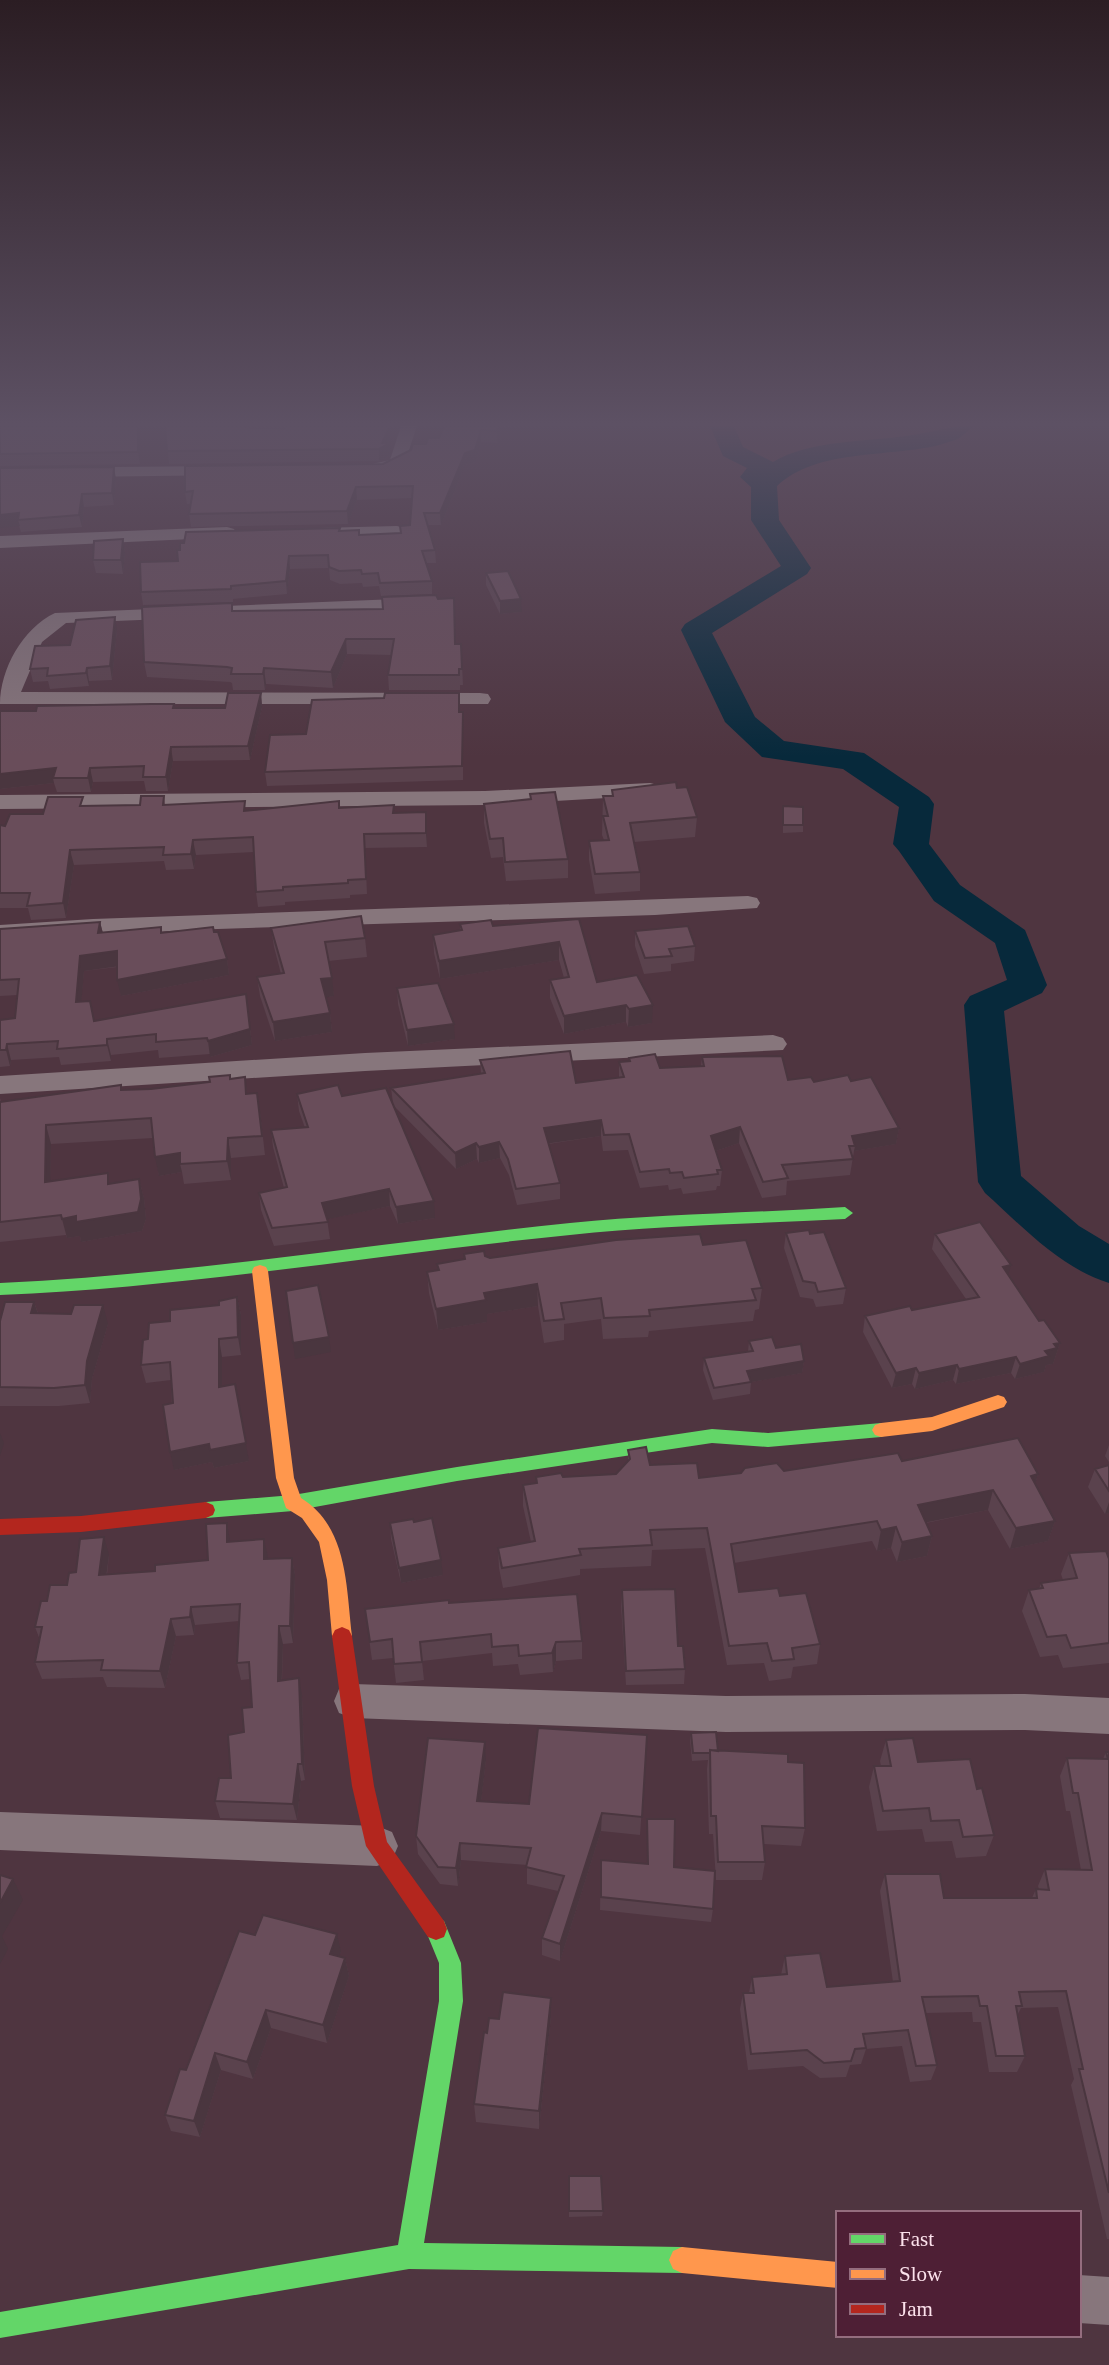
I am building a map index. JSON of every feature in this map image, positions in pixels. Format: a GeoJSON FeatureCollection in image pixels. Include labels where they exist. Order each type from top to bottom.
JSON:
{"type":"FeatureCollection","features":[{"type":"Feature","properties":{"kind":"street"},"geometry":{"type":"LineString","coordinates":[[0,542],[158,536]]}},
{"type":"Feature","properties":{"kind":"street"},"geometry":{"type":"LineString","coordinates":[[434,603],[62,617],[46,624],[36,635],[4,698],[480,699]]}},
{"type":"Feature","properties":{"kind":"street"},"geometry":{"type":"LineString","coordinates":[[0,802],[485,798],[673,789]]}},
{"type":"Feature","properties":{"kind":"street"},"geometry":{"type":"LineString","coordinates":[[0,933],[192,920],[536,914],[748,902]]}},
{"type":"Feature","properties":{"kind":"street"},"geometry":{"type":"LineString","coordinates":[[0,1085],[351,1063],[773,1044]]}},
{"type":"Feature","properties":{"kind":"street"},"geometry":{"type":"LineString","coordinates":[[0,1289],[70,1289],[260,1271],[571,1229],[845,1213]]}},
{"type":"Feature","properties":{"kind":"street"},"geometry":{"type":"LineString","coordinates":[[260,1271],[283,1467],[293,1503]]}},
{"type":"Feature","properties":{"kind":"street"},"geometry":{"type":"LineString","coordinates":[[0,1527],[81,1524],[153,1514],[293,1503],[658,1442],[712,1436],[768,1440],[838,1436],[932,1423],[998,1402]]}},
{"type":"Feature","properties":{"kind":"street"},"geometry":{"type":"LineString","coordinates":[[293,1503],[312,1510],[328,1541],[353,1701],[363,1786],[377,1846],[440,1935],[450,1963],[451,2001],[408,2256]]}},
{"type":"Feature","properties":{"kind":"street"},"geometry":{"type":"LineString","coordinates":[[353,1701],[726,1714],[1025,1712],[1109,1716]]}},
{"type":"Feature","properties":{"kind":"street"},"geometry":{"type":"LineString","coordinates":[[0,1831],[377,1846]]}},
{"type":"Feature","properties":{"kind":"street"},"geometry":{"type":"LineString","coordinates":[[0,2325],[408,2256],[688,2260],[836,2275]]}},
{"type":"Feature","properties":{"kind":"street"},"geometry":{"type":"LineString","coordinates":[[1081,2299],[1109,2301]]}},
{"type":"Feature","properties":{"kind":"building"},"geometry":{"type":"Polygon","coordinates":[[[185,536],[431,536],[435,550],[422,551],[432,581],[380,583],[378,573],[362,574],[361,570],[339,571],[329,567],[328,555],[289,556],[286,581],[231,586],[231,589],[141,592],[140,562],[178,561],[177,550],[180,550],[180,543],[184,543],[185,536]]]}},
{"type":"Feature","properties":{"kind":"building"},"geometry":{"type":"Polygon","coordinates":[[[123,539],[121,560],[93,560],[94,541],[123,539]]]}},
{"type":"Feature","properties":{"kind":"building"},"geometry":{"type":"Polygon","coordinates":[[[508,571],[521,599],[500,601],[486,573],[508,571]]]}},
{"type":"Feature","properties":{"kind":"building"},"geometry":{"type":"Polygon","coordinates":[[[436,595],[438,599],[454,598],[455,644],[461,644],[462,669],[459,669],[459,675],[388,675],[394,639],[346,639],[331,672],[264,668],[263,674],[231,674],[232,668],[227,667],[144,662],[142,607],[232,603],[232,611],[383,609],[382,597],[436,595]]]}},
{"type":"Feature","properties":{"kind":"building"},"geometry":{"type":"Polygon","coordinates":[[[115,617],[110,666],[87,668],[86,673],[47,676],[48,668],[30,669],[35,646],[70,645],[76,620],[115,617]]]}},
{"type":"Feature","properties":{"kind":"building"},"geometry":{"type":"Polygon","coordinates":[[[228,693],[261,693],[248,746],[171,747],[166,777],[143,777],[144,766],[90,768],[88,778],[53,778],[56,768],[0,774],[0,711],[36,711],[37,706],[151,704],[174,704],[173,708],[225,708],[228,693]]]}},
{"type":"Feature","properties":{"kind":"building"},"geometry":{"type":"Polygon","coordinates":[[[385,693],[459,693],[459,712],[463,712],[462,766],[265,772],[270,735],[306,734],[312,700],[384,698],[385,693]]]}},
{"type":"Feature","properties":{"kind":"building"},"geometry":{"type":"Polygon","coordinates":[[[676,782],[677,788],[687,787],[697,817],[630,823],[640,872],[595,874],[589,841],[609,840],[603,816],[608,816],[603,796],[613,796],[612,790],[676,782]]]}},
{"type":"Feature","properties":{"kind":"building"},"geometry":{"type":"Polygon","coordinates":[[[555,792],[568,859],[505,862],[503,838],[490,839],[484,804],[531,799],[530,794],[555,792]]]}},
{"type":"Feature","properties":{"kind":"building"},"geometry":{"type":"Polygon","coordinates":[[[141,796],[164,796],[163,805],[245,801],[244,811],[339,801],[339,808],[394,805],[393,813],[426,812],[426,833],[364,834],[366,879],[348,880],[348,883],[283,887],[283,890],[256,892],[253,837],[193,840],[191,854],[163,855],[164,847],[70,850],[63,903],[27,906],[30,893],[0,893],[0,825],[5,826],[10,814],[43,814],[48,797],[83,797],[80,806],[140,805],[141,796]]]}},
{"type":"Feature","properties":{"kind":"building"},"geometry":{"type":"Polygon","coordinates":[[[783,806],[803,807],[803,825],[783,825],[783,806]]]}},
{"type":"Feature","properties":{"kind":"building"},"geometry":{"type":"Polygon","coordinates":[[[361,916],[365,938],[325,942],[332,978],[321,979],[330,1013],[273,1022],[257,977],[284,973],[271,928],[361,916]]]}},
{"type":"Feature","properties":{"kind":"building"},"geometry":{"type":"Polygon","coordinates":[[[579,919],[597,982],[637,975],[653,1005],[629,1009],[626,1005],[564,1016],[550,980],[569,977],[559,942],[439,961],[433,935],[462,930],[460,924],[491,920],[493,926],[579,919]]]}},
{"type":"Feature","properties":{"kind":"building"},"geometry":{"type":"Polygon","coordinates":[[[100,922],[98,933],[161,927],[161,933],[213,927],[214,932],[218,932],[227,959],[117,980],[117,951],[80,956],[76,1002],[90,1001],[94,1021],[246,994],[250,1029],[208,1041],[207,1038],[156,1042],[156,1034],[107,1039],[107,1045],[57,1049],[58,1041],[7,1044],[6,1050],[0,1050],[0,1020],[15,1018],[19,979],[0,980],[0,929],[100,922]]]}},
{"type":"Feature","properties":{"kind":"building"},"geometry":{"type":"Polygon","coordinates":[[[688,926],[695,946],[669,949],[672,956],[645,958],[635,931],[688,926]]]}},
{"type":"Feature","properties":{"kind":"building"},"geometry":{"type":"Polygon","coordinates":[[[438,983],[454,1024],[407,1030],[397,988],[438,983]]]}},
{"type":"Feature","properties":{"kind":"building"},"geometry":{"type":"Polygon","coordinates":[[[570,1051],[576,1083],[624,1077],[619,1062],[655,1054],[660,1068],[704,1066],[702,1057],[782,1056],[788,1080],[811,1077],[814,1082],[848,1075],[851,1081],[871,1077],[899,1128],[852,1136],[855,1146],[849,1146],[853,1159],[782,1165],[788,1178],[763,1182],[740,1127],[711,1136],[722,1170],[717,1170],[718,1174],[684,1178],[682,1172],[670,1173],[669,1169],[640,1172],[629,1134],[604,1135],[601,1120],[544,1128],[560,1183],[516,1189],[508,1159],[499,1142],[479,1147],[476,1143],[455,1153],[391,1088],[485,1073],[480,1060],[570,1051]]]}},
{"type":"Feature","properties":{"kind":"building"},"geometry":{"type":"Polygon","coordinates":[[[230,1075],[230,1079],[245,1077],[246,1094],[257,1093],[262,1136],[228,1138],[227,1161],[180,1164],[180,1153],[155,1157],[151,1118],[46,1125],[45,1182],[108,1173],[108,1184],[139,1179],[141,1199],[138,1212],[76,1222],[76,1216],[62,1219],[61,1215],[0,1222],[0,1102],[121,1085],[121,1090],[151,1089],[210,1082],[209,1077],[230,1075]]]}},
{"type":"Feature","properties":{"kind":"building"},"geometry":{"type":"Polygon","coordinates":[[[338,1085],[342,1096],[386,1088],[434,1201],[396,1207],[389,1189],[322,1203],[328,1222],[272,1228],[259,1193],[287,1187],[271,1130],[308,1127],[297,1094],[338,1085]]]}},
{"type":"Feature","properties":{"kind":"building"},"geometry":{"type":"Polygon","coordinates":[[[980,1222],[1011,1265],[1003,1267],[1039,1321],[1044,1320],[1060,1343],[1054,1344],[1057,1348],[1045,1351],[1049,1356],[1020,1364],[1016,1357],[959,1369],[957,1365],[919,1373],[916,1368],[896,1373],[865,1316],[910,1306],[912,1310],[979,1297],[935,1234],[980,1222]]]}},
{"type":"Feature","properties":{"kind":"building"},"geometry":{"type":"Polygon","coordinates":[[[809,1230],[810,1234],[824,1232],[846,1288],[818,1292],[815,1283],[803,1281],[786,1233],[809,1230]]]}},
{"type":"Feature","properties":{"kind":"building"},"geometry":{"type":"Polygon","coordinates":[[[700,1234],[703,1245],[746,1240],[762,1288],[752,1289],[756,1300],[649,1310],[650,1316],[604,1318],[601,1298],[561,1303],[564,1319],[544,1321],[537,1284],[484,1293],[486,1300],[436,1309],[427,1272],[439,1270],[437,1264],[465,1259],[464,1254],[484,1251],[485,1256],[490,1258],[616,1240],[700,1234]]]}},
{"type":"Feature","properties":{"kind":"building"},"geometry":{"type":"Polygon","coordinates":[[[318,1285],[329,1337],[293,1343],[286,1291],[318,1285]]]}},
{"type":"Feature","properties":{"kind":"building"},"geometry":{"type":"Polygon","coordinates":[[[237,1297],[238,1337],[219,1339],[219,1387],[235,1384],[246,1443],[210,1450],[209,1444],[170,1452],[163,1405],[173,1403],[170,1362],[141,1365],[143,1340],[148,1339],[149,1323],[170,1321],[170,1310],[219,1305],[219,1301],[237,1297]]]}},
{"type":"Feature","properties":{"kind":"building"},"geometry":{"type":"Polygon","coordinates":[[[5,1302],[34,1302],[31,1313],[71,1314],[74,1305],[103,1305],[87,1361],[85,1385],[54,1388],[0,1387],[0,1321],[5,1302]]]}},
{"type":"Feature","properties":{"kind":"building"},"geometry":{"type":"Polygon","coordinates":[[[772,1337],[776,1348],[801,1344],[804,1361],[747,1371],[751,1382],[714,1388],[704,1358],[753,1351],[749,1341],[772,1337]]]}},
{"type":"Feature","properties":{"kind":"building"},"geometry":{"type":"Polygon","coordinates":[[[1018,1438],[1038,1474],[1031,1476],[1055,1521],[1016,1528],[993,1490],[918,1505],[932,1536],[902,1542],[896,1527],[881,1530],[877,1521],[731,1544],[739,1592],[778,1588],[780,1596],[806,1593],[820,1644],[792,1648],[794,1659],[772,1661],[767,1643],[729,1646],[707,1528],[650,1530],[652,1545],[579,1549],[581,1555],[502,1568],[498,1548],[535,1541],[523,1485],[537,1483],[536,1477],[561,1473],[563,1477],[616,1474],[630,1459],[628,1450],[646,1447],[650,1465],[697,1463],[699,1478],[741,1473],[745,1468],[777,1463],[784,1471],[898,1453],[902,1461],[1018,1438]]]}},
{"type":"Feature","properties":{"kind":"building"},"geometry":{"type":"Polygon","coordinates":[[[1109,1465],[1109,1491],[1095,1469],[1109,1465]]]}},
{"type":"Feature","properties":{"kind":"building"},"geometry":{"type":"Polygon","coordinates":[[[432,1518],[441,1560],[399,1568],[390,1523],[432,1518]]]}},
{"type":"Feature","properties":{"kind":"building"},"geometry":{"type":"Polygon","coordinates":[[[227,1523],[227,1542],[264,1539],[264,1559],[292,1558],[290,1626],[279,1626],[278,1681],[299,1678],[302,1764],[298,1764],[293,1804],[215,1801],[219,1778],[231,1778],[228,1735],[244,1732],[242,1708],[252,1707],[249,1662],[237,1663],[240,1604],[191,1607],[190,1617],[171,1619],[160,1671],[101,1670],[103,1660],[35,1662],[42,1627],[35,1627],[41,1601],[47,1601],[50,1585],[67,1585],[69,1573],[76,1572],[80,1539],[104,1537],[99,1575],[155,1571],[155,1565],[208,1560],[206,1524],[227,1523]]]}},
{"type":"Feature","properties":{"kind":"building"},"geometry":{"type":"Polygon","coordinates":[[[1106,1551],[1109,1559],[1109,1643],[1071,1648],[1066,1635],[1047,1637],[1029,1590],[1043,1588],[1041,1583],[1077,1578],[1069,1553],[1106,1551]]]}},
{"type":"Feature","properties":{"kind":"building"},"geometry":{"type":"Polygon","coordinates":[[[675,1589],[678,1646],[683,1646],[685,1669],[626,1671],[622,1590],[675,1589]]]}},
{"type":"Feature","properties":{"kind":"building"},"geometry":{"type":"Polygon","coordinates":[[[577,1594],[582,1641],[556,1642],[552,1653],[519,1656],[518,1645],[492,1647],[491,1634],[420,1642],[422,1662],[394,1664],[392,1639],[370,1642],[365,1609],[449,1600],[449,1603],[577,1594]]]}},
{"type":"Feature","properties":{"kind":"building"},"geometry":{"type":"Polygon","coordinates":[[[538,1728],[647,1735],[642,1817],[602,1813],[560,1944],[542,1938],[564,1876],[526,1867],[531,1848],[460,1843],[456,1868],[438,1867],[416,1836],[428,1738],[485,1742],[477,1801],[529,1804],[538,1728]]]}},
{"type":"Feature","properties":{"kind":"building"},"geometry":{"type":"Polygon","coordinates":[[[716,1732],[718,1751],[693,1753],[691,1733],[716,1732]]]}},
{"type":"Feature","properties":{"kind":"building"},"geometry":{"type":"Polygon","coordinates":[[[913,1738],[918,1762],[970,1759],[977,1789],[982,1788],[994,1835],[963,1837],[959,1820],[931,1821],[929,1808],[883,1811],[874,1766],[891,1766],[886,1740],[913,1738]]]}},
{"type":"Feature","properties":{"kind":"building"},"geometry":{"type":"Polygon","coordinates":[[[710,1750],[788,1754],[788,1762],[804,1763],[805,1828],[762,1826],[765,1862],[718,1862],[716,1816],[711,1816],[710,1750]]]}},
{"type":"Feature","properties":{"kind":"building"},"geometry":{"type":"Polygon","coordinates":[[[1106,1752],[1109,1752],[1109,2193],[1079,2069],[1083,2069],[1066,1991],[1019,1992],[1022,2006],[1016,2006],[1025,2056],[996,2056],[987,2006],[980,2006],[978,1996],[922,1997],[937,2065],[916,2066],[908,2030],[863,2034],[866,2048],[855,2049],[851,2061],[824,2063],[807,2050],[751,2054],[743,1993],[754,1993],[752,1977],[787,1974],[785,1956],[820,1953],[827,1987],[900,1981],[885,1874],[940,1874],[944,1898],[1037,1898],[1036,1889],[1049,1890],[1045,1869],[1092,1870],[1078,1793],[1073,1793],[1067,1758],[1108,1759],[1106,1752]]]}},
{"type":"Feature","properties":{"kind":"building"},"geometry":{"type":"Polygon","coordinates":[[[647,1819],[675,1819],[674,1867],[715,1871],[713,1909],[601,1897],[601,1860],[648,1864],[647,1819]]]}},
{"type":"Feature","properties":{"kind":"building"},"geometry":{"type":"Polygon","coordinates":[[[0,1875],[13,1879],[0,1903],[0,1875]]]}},
{"type":"Feature","properties":{"kind":"building"},"geometry":{"type":"Polygon","coordinates":[[[263,1915],[337,1934],[330,1954],[345,1958],[323,2025],[266,2010],[247,2062],[215,2053],[194,2121],[165,2115],[180,2069],[186,2070],[239,1931],[255,1935],[263,1915]]]}},
{"type":"Feature","properties":{"kind":"building"},"geometry":{"type":"Polygon","coordinates":[[[503,1992],[551,1998],[539,2111],[474,2104],[484,2032],[487,2033],[489,2018],[499,2019],[503,1992]]]}},
{"type":"Feature","properties":{"kind":"building"},"geometry":{"type":"Polygon","coordinates":[[[569,2176],[601,2176],[603,2211],[569,2211],[569,2176]]]}},
{"type":"Feature","properties":{"kind":"waterway"},"geometry":{"type":"LineString","coordinates":[[776,536],[797,568],[696,630],[741,722],[774,750],[852,760],[917,804],[911,844],[947,893],[1012,938],[1028,985],[984,1005],[1000,1182],[1063,1237],[1109,1266]]}},
{"type":"Feature","properties":{"kind":"traffic: fast"},"geometry":{"type":"LineString","coordinates":[[0,1289],[72,1286],[214,1273],[570,1229],[845,1213]]}},
{"type":"Feature","properties":{"kind":"traffic: fast"},"geometry":{"type":"LineString","coordinates":[[206,1510],[293,1503],[457,1474],[712,1436],[768,1440],[881,1430]]}},
{"type":"Feature","properties":{"kind":"traffic: fast"},"geometry":{"type":"LineString","coordinates":[[409,2256],[451,2001],[450,1963],[436,1929]]}},
{"type":"Feature","properties":{"kind":"traffic: fast"},"geometry":{"type":"LineString","coordinates":[[0,2325],[409,2256],[682,2260]]}},
{"type":"Feature","properties":{"kind":"traffic: slow"},"geometry":{"type":"LineString","coordinates":[[260,1271],[285,1478],[293,1503],[309,1513],[328,1542],[337,1580],[342,1636]]}},
{"type":"Feature","properties":{"kind":"traffic: slow"},"geometry":{"type":"LineString","coordinates":[[881,1430],[932,1424],[998,1402]]}},
{"type":"Feature","properties":{"kind":"traffic: slow"},"geometry":{"type":"LineString","coordinates":[[682,2260],[836,2275]]}},
{"type":"Feature","properties":{"kind":"traffic: jam"},"geometry":{"type":"LineString","coordinates":[[0,1527],[81,1524],[206,1510]]}},
{"type":"Feature","properties":{"kind":"traffic: jam"},"geometry":{"type":"LineString","coordinates":[[342,1636],[363,1786],[377,1846],[436,1929]]}}]}
